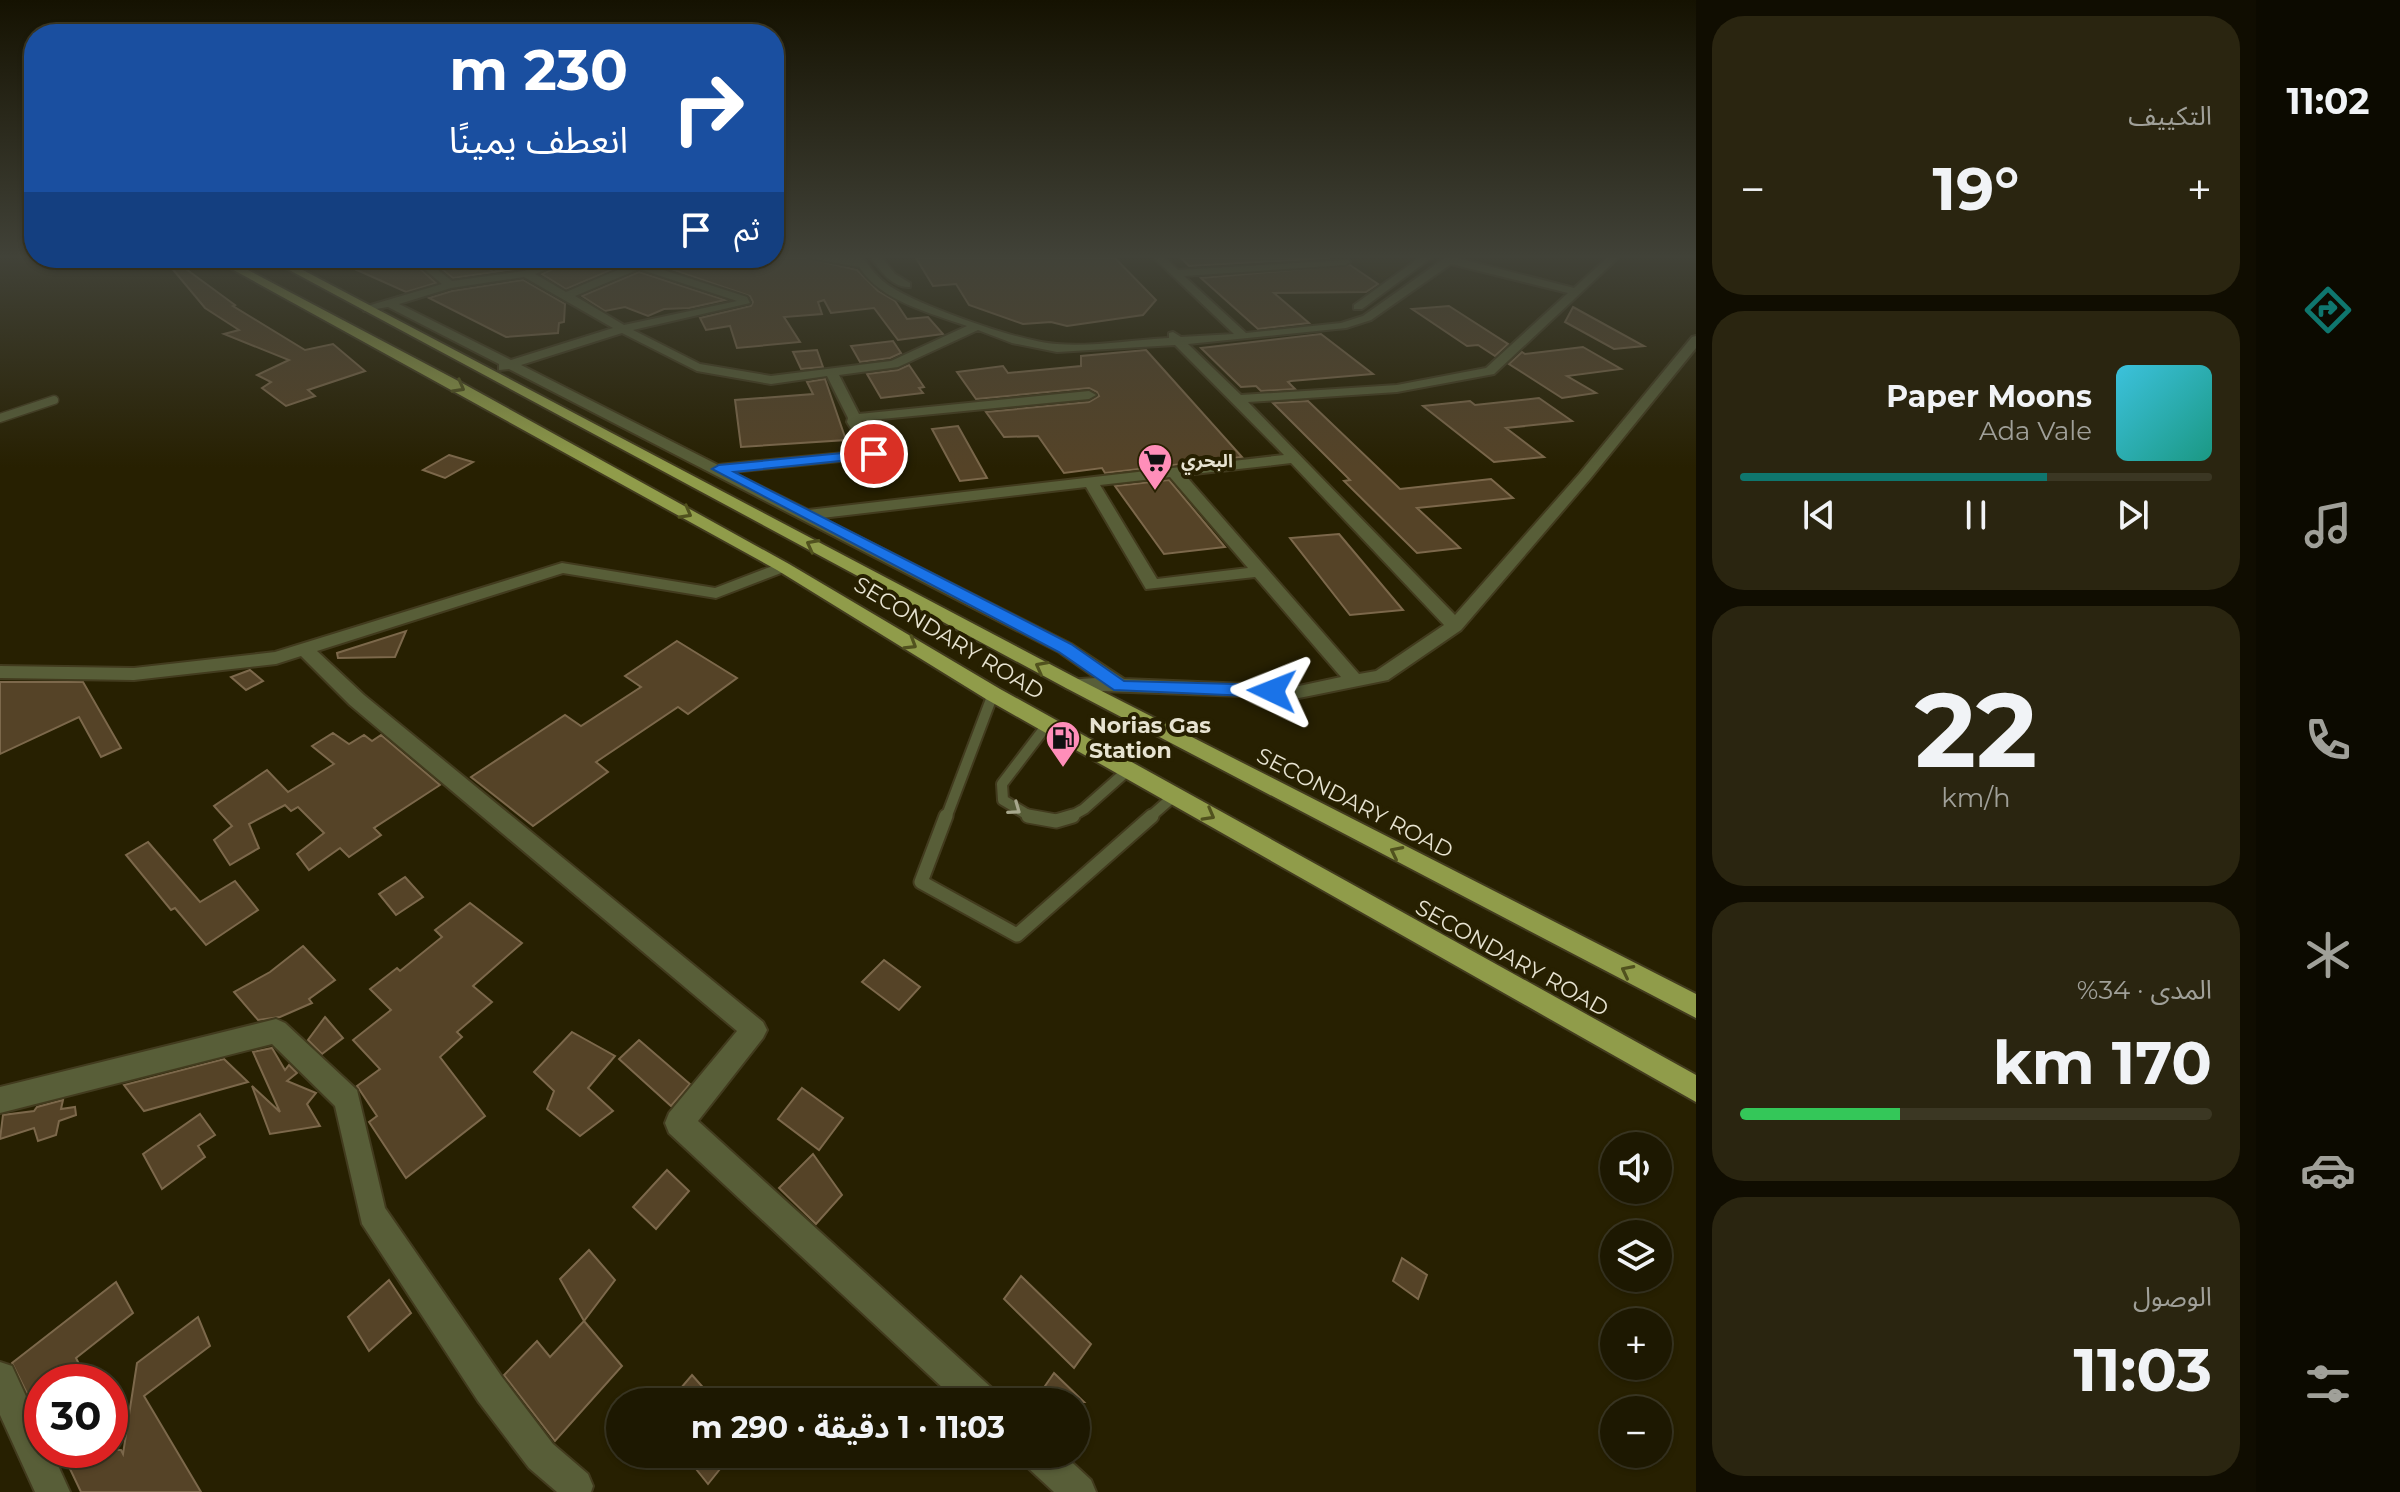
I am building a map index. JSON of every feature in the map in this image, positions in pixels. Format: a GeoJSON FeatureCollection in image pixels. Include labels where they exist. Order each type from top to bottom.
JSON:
{"type":"FeatureCollection","features":[{"type":"Feature","properties":{"kind":"main road","name":"SECONDARY ROAD"},"geometry":{"type":"LineString","coordinates":[[348,328],[783,567],[1047,725],[1696,1089]]}},
{"type":"Feature","properties":{"kind":"main road","name":"SECONDARY ROAD"},"geometry":{"type":"LineString","coordinates":[[403,328],[1073,684],[1696,1007]]}},
{"type":"Feature","properties":{"kind":"street"},"geometry":{"type":"LineString","coordinates":[[437,328],[1065,648],[1120,686]]}},
{"type":"Feature","properties":{"kind":"street"},"geometry":{"type":"LineString","coordinates":[[487,373],[628,328]]}},
{"type":"Feature","properties":{"kind":"street"},"geometry":{"type":"LineString","coordinates":[[623,329],[697,367],[771,380],[894,364],[974,328]]}},
{"type":"Feature","properties":{"kind":"street"},"geometry":{"type":"LineString","coordinates":[[982,328],[1016,340],[1057,348],[1240,332],[1308,332],[1326,328]]}},
{"type":"Feature","properties":{"kind":"street"},"geometry":{"type":"LineString","coordinates":[[1019,328],[1036,334],[1092,339],[1174,337],[1238,399],[1455,626]]}},
{"type":"Feature","properties":{"kind":"street"},"geometry":{"type":"LineString","coordinates":[[1235,328],[1240,332]]}},
{"type":"Feature","properties":{"kind":"street"},"geometry":{"type":"LineString","coordinates":[[1240,332],[1266,328]]}},
{"type":"Feature","properties":{"kind":"street"},"geometry":{"type":"LineString","coordinates":[[1238,399],[1387,388],[1467,377],[1490,371],[1538,328]]}},
{"type":"Feature","properties":{"kind":"street"},"geometry":{"type":"LineString","coordinates":[[1073,684],[1299,692],[1381,676],[1455,626],[1695,344]]}},
{"type":"Feature","properties":{"kind":"street"},"geometry":{"type":"LineString","coordinates":[[719,469],[874,454],[854,422],[855,418],[831,372]]}},
{"type":"Feature","properties":{"kind":"street"},"geometry":{"type":"LineString","coordinates":[[855,418],[1089,395]]}},
{"type":"Feature","properties":{"kind":"street"},"geometry":{"type":"LineString","coordinates":[[808,515],[1295,458]]}},
{"type":"Feature","properties":{"kind":"street"},"geometry":{"type":"LineString","coordinates":[[1174,472],[1355,681]]}},
{"type":"Feature","properties":{"kind":"street"},"geometry":{"type":"LineString","coordinates":[[1091,482],[1152,585],[1260,571]]}},
{"type":"Feature","properties":{"kind":"street"},"geometry":{"type":"LineString","coordinates":[[0,672],[134,674],[276,658],[562,568],[716,593],[783,567]]}},
{"type":"Feature","properties":{"kind":"street"},"geometry":{"type":"LineString","coordinates":[[304,649],[357,700],[754,1030],[679,1123],[967,1388]]}},
{"type":"Feature","properties":{"kind":"street"},"geometry":{"type":"LineString","coordinates":[[0,1100],[276,1031],[347,1099],[372,1214],[507,1412],[541,1456],[576,1486]]}},
{"type":"Feature","properties":{"kind":"street"},"geometry":{"type":"LineString","coordinates":[[0,1378],[53,1492]]}},
{"type":"Feature","properties":{"kind":"street"},"geometry":{"type":"LineString","coordinates":[[1053,1468],[1079,1492]]}},
{"type":"Feature","properties":{"kind":"lane"},"geometry":{"type":"LineString","coordinates":[[0,418],[55,400]]}},
{"type":"Feature","properties":{"kind":"lane"},"geometry":{"type":"LineString","coordinates":[[993,694],[921,882],[1017,935],[1174,796]]}},
{"type":"Feature","properties":{"kind":"lane"},"geometry":{"type":"LineString","coordinates":[[1047,725],[1002,784],[1003,800],[1022,816],[1051,824],[1069,819],[1128,770]]}},
{"type":"Feature","properties":{"kind":"building"},"geometry":{"type":"Polygon","coordinates":[[[235,328],[268,328],[305,350],[333,344],[365,371],[308,390],[315,396],[286,406],[262,388],[271,382],[257,375],[289,360],[224,334],[239,330],[235,328]]]}},
{"type":"Feature","properties":{"kind":"building"},"geometry":{"type":"Polygon","coordinates":[[[487,328],[559,328],[558,333],[506,337],[487,328]]]}},
{"type":"Feature","properties":{"kind":"building"},"geometry":{"type":"Polygon","coordinates":[[[731,328],[791,328],[800,342],[737,348],[731,328]]]}},
{"type":"Feature","properties":{"kind":"building"},"geometry":{"type":"Polygon","coordinates":[[[889,328],[937,328],[943,334],[898,340],[889,328]]]}},
{"type":"Feature","properties":{"kind":"building"},"geometry":{"type":"Polygon","coordinates":[[[1440,328],[1483,328],[1508,344],[1495,356],[1478,345],[1467,346],[1440,328]]]}},
{"type":"Feature","properties":{"kind":"building"},"geometry":{"type":"Polygon","coordinates":[[[1575,328],[1611,328],[1644,346],[1614,349],[1575,328]]]}},
{"type":"Feature","properties":{"kind":"building"},"geometry":{"type":"Polygon","coordinates":[[[1321,334],[1373,374],[1291,381],[1288,382],[1295,389],[1261,391],[1256,386],[1241,387],[1201,348],[1321,334]]]}},
{"type":"Feature","properties":{"kind":"building"},"geometry":{"type":"Polygon","coordinates":[[[893,341],[901,353],[890,358],[860,362],[851,346],[893,341]]]}},
{"type":"Feature","properties":{"kind":"building"},"geometry":{"type":"Polygon","coordinates":[[[1583,347],[1621,369],[1567,376],[1596,393],[1562,398],[1509,364],[1522,352],[1583,347]]]}},
{"type":"Feature","properties":{"kind":"building"},"geometry":{"type":"Polygon","coordinates":[[[817,350],[823,367],[801,369],[793,352],[817,350]]]}},
{"type":"Feature","properties":{"kind":"building"},"geometry":{"type":"Polygon","coordinates":[[[1146,350],[1242,457],[1105,473],[1102,468],[1064,473],[1038,436],[1004,437],[986,412],[1089,402],[1099,396],[1097,392],[1089,388],[976,399],[957,372],[1003,366],[1008,373],[1081,366],[1081,356],[1146,350]]]}},
{"type":"Feature","properties":{"kind":"building"},"geometry":{"type":"Polygon","coordinates":[[[909,365],[924,387],[919,388],[923,393],[881,398],[867,374],[898,370],[909,365]]]}},
{"type":"Feature","properties":{"kind":"building"},"geometry":{"type":"Polygon","coordinates":[[[825,379],[846,440],[741,447],[735,400],[813,394],[807,382],[825,379]]]}},
{"type":"Feature","properties":{"kind":"building"},"geometry":{"type":"Polygon","coordinates":[[[1539,398],[1572,421],[1506,428],[1544,457],[1494,462],[1423,406],[1470,401],[1475,405],[1539,398]]]}},
{"type":"Feature","properties":{"kind":"building"},"geometry":{"type":"Polygon","coordinates":[[[1308,401],[1400,489],[1491,479],[1513,498],[1417,508],[1460,548],[1417,553],[1344,481],[1350,480],[1273,403],[1308,401]]]}},
{"type":"Feature","properties":{"kind":"building"},"geometry":{"type":"Polygon","coordinates":[[[958,426],[987,478],[960,481],[932,429],[958,426]]]}},
{"type":"Feature","properties":{"kind":"building"},"geometry":{"type":"Polygon","coordinates":[[[449,455],[473,462],[445,478],[423,470],[449,455]]]}},
{"type":"Feature","properties":{"kind":"building"},"geometry":{"type":"Polygon","coordinates":[[[1169,480],[1225,547],[1164,554],[1115,486],[1169,480]]]}},
{"type":"Feature","properties":{"kind":"building"},"geometry":{"type":"Polygon","coordinates":[[[1339,534],[1403,610],[1350,615],[1290,538],[1339,534]]]}},
{"type":"Feature","properties":{"kind":"building"},"geometry":{"type":"Polygon","coordinates":[[[406,631],[395,657],[338,658],[337,653],[406,631]]]}},
{"type":"Feature","properties":{"kind":"building"},"geometry":{"type":"Polygon","coordinates":[[[677,641],[737,678],[688,714],[678,707],[596,762],[608,772],[533,826],[471,777],[565,715],[581,726],[641,687],[625,676],[677,641]]]}},
{"type":"Feature","properties":{"kind":"building"},"geometry":{"type":"Polygon","coordinates":[[[250,670],[263,681],[246,690],[231,677],[250,670]]]}},
{"type":"Feature","properties":{"kind":"building"},"geometry":{"type":"Polygon","coordinates":[[[0,682],[83,682],[121,748],[101,757],[79,717],[0,754],[0,682]]]}},
{"type":"Feature","properties":{"kind":"building"},"geometry":{"type":"Polygon","coordinates":[[[333,733],[349,744],[364,735],[372,741],[381,735],[440,785],[374,828],[381,835],[349,857],[340,848],[309,870],[297,854],[324,833],[298,807],[291,811],[285,805],[249,824],[259,848],[230,865],[214,840],[232,826],[214,806],[267,770],[288,792],[334,764],[312,746],[333,733]]]}},
{"type":"Feature","properties":{"kind":"building"},"geometry":{"type":"Polygon","coordinates":[[[148,842],[200,902],[235,881],[258,910],[206,945],[175,908],[171,910],[126,855],[148,842]]]}},
{"type":"Feature","properties":{"kind":"building"},"geometry":{"type":"Polygon","coordinates":[[[405,877],[423,897],[396,915],[379,894],[405,877]]]}},
{"type":"Feature","properties":{"kind":"building"},"geometry":{"type":"Polygon","coordinates":[[[470,903],[522,943],[473,986],[492,1002],[457,1032],[462,1037],[440,1057],[485,1116],[406,1178],[369,1122],[377,1116],[357,1086],[380,1069],[353,1040],[391,1010],[370,989],[397,968],[400,971],[442,937],[435,930],[470,903]]]}},
{"type":"Feature","properties":{"kind":"building"},"geometry":{"type":"Polygon","coordinates":[[[303,946],[335,980],[309,999],[312,1003],[280,1017],[258,1020],[234,992],[270,972],[303,946]]]}},
{"type":"Feature","properties":{"kind":"building"},"geometry":{"type":"Polygon","coordinates":[[[884,960],[920,987],[899,1010],[862,982],[884,960]]]}},
{"type":"Feature","properties":{"kind":"building"},"geometry":{"type":"Polygon","coordinates":[[[325,1017],[343,1038],[322,1054],[308,1040],[325,1017]]]}},
{"type":"Feature","properties":{"kind":"building"},"geometry":{"type":"Polygon","coordinates":[[[572,1032],[615,1056],[588,1088],[613,1111],[580,1136],[547,1109],[554,1091],[534,1072],[572,1032]]]}},
{"type":"Feature","properties":{"kind":"building"},"geometry":{"type":"Polygon","coordinates":[[[639,1040],[690,1084],[671,1106],[619,1059],[639,1040]]]}},
{"type":"Feature","properties":{"kind":"building"},"geometry":{"type":"Polygon","coordinates":[[[272,1048],[285,1070],[289,1065],[297,1073],[287,1081],[316,1093],[307,1104],[320,1126],[270,1134],[252,1086],[280,1112],[253,1052],[272,1048]]]}},
{"type":"Feature","properties":{"kind":"building"},"geometry":{"type":"Polygon","coordinates":[[[224,1059],[248,1082],[144,1111],[124,1085],[224,1059]]]}},
{"type":"Feature","properties":{"kind":"building"},"geometry":{"type":"Polygon","coordinates":[[[802,1088],[843,1118],[819,1150],[778,1119],[802,1088]]]}},
{"type":"Feature","properties":{"kind":"building"},"geometry":{"type":"Polygon","coordinates":[[[63,1100],[61,1109],[75,1107],[76,1115],[59,1121],[56,1135],[38,1141],[34,1128],[0,1139],[3,1115],[34,1111],[37,1107],[63,1100]]]}},
{"type":"Feature","properties":{"kind":"building"},"geometry":{"type":"Polygon","coordinates":[[[200,1114],[215,1135],[198,1146],[205,1157],[162,1189],[143,1154],[200,1114]]]}},
{"type":"Feature","properties":{"kind":"building"},"geometry":{"type":"Polygon","coordinates":[[[813,1154],[842,1195],[816,1224],[779,1188],[813,1154]]]}},
{"type":"Feature","properties":{"kind":"building"},"geometry":{"type":"Polygon","coordinates":[[[667,1170],[689,1191],[656,1229],[633,1207],[667,1170]]]}},
{"type":"Feature","properties":{"kind":"building"},"geometry":{"type":"Polygon","coordinates":[[[589,1250],[615,1280],[584,1321],[560,1279],[589,1250]]]}},
{"type":"Feature","properties":{"kind":"building"},"geometry":{"type":"Polygon","coordinates":[[[1402,1258],[1427,1275],[1418,1299],[1393,1281],[1402,1258]]]}},
{"type":"Feature","properties":{"kind":"building"},"geometry":{"type":"Polygon","coordinates":[[[1021,1276],[1091,1344],[1074,1368],[1004,1299],[1021,1276]]]}},
{"type":"Feature","properties":{"kind":"building"},"geometry":{"type":"Polygon","coordinates":[[[389,1280],[411,1313],[369,1351],[348,1317],[389,1280]]]}},
{"type":"Feature","properties":{"kind":"building"},"geometry":{"type":"Polygon","coordinates":[[[116,1282],[133,1313],[76,1358],[79,1364],[24,1364],[24,1387],[12,1363],[116,1282]]]}},
{"type":"Feature","properties":{"kind":"building"},"geometry":{"type":"Polygon","coordinates":[[[198,1317],[210,1346],[144,1396],[201,1492],[81,1492],[70,1468],[128,1468],[128,1422],[137,1363],[198,1317]]]}},
{"type":"Feature","properties":{"kind":"building"},"geometry":{"type":"Polygon","coordinates":[[[584,1321],[622,1366],[555,1441],[504,1375],[537,1341],[550,1357],[584,1321]]]}},
{"type":"Feature","properties":{"kind":"building"},"geometry":{"type":"Polygon","coordinates":[[[1054,1373],[1070,1388],[1044,1388],[1054,1373]]]}},
{"type":"Feature","properties":{"kind":"building"},"geometry":{"type":"Polygon","coordinates":[[[692,1375],[704,1388],[681,1388],[692,1375]]]}},
{"type":"Feature","properties":{"kind":"building"},"geometry":{"type":"Polygon","coordinates":[[[695,1468],[721,1468],[708,1484],[695,1468]]]}},
{"type":"Feature","properties":{"kind":"place","name":"البحري"},"geometry":{"type":"Point","coordinates":[1155,492]}},
{"type":"Feature","properties":{"kind":"place","name":"Norias Gas Station"},"geometry":{"type":"Point","coordinates":[1063,769]}},
{"type":"Feature","properties":{"kind":"route"},"geometry":{"type":"LineString","coordinates":[[874,454],[719,469],[1065,648],[1120,686],[1272,691]]}}]}
